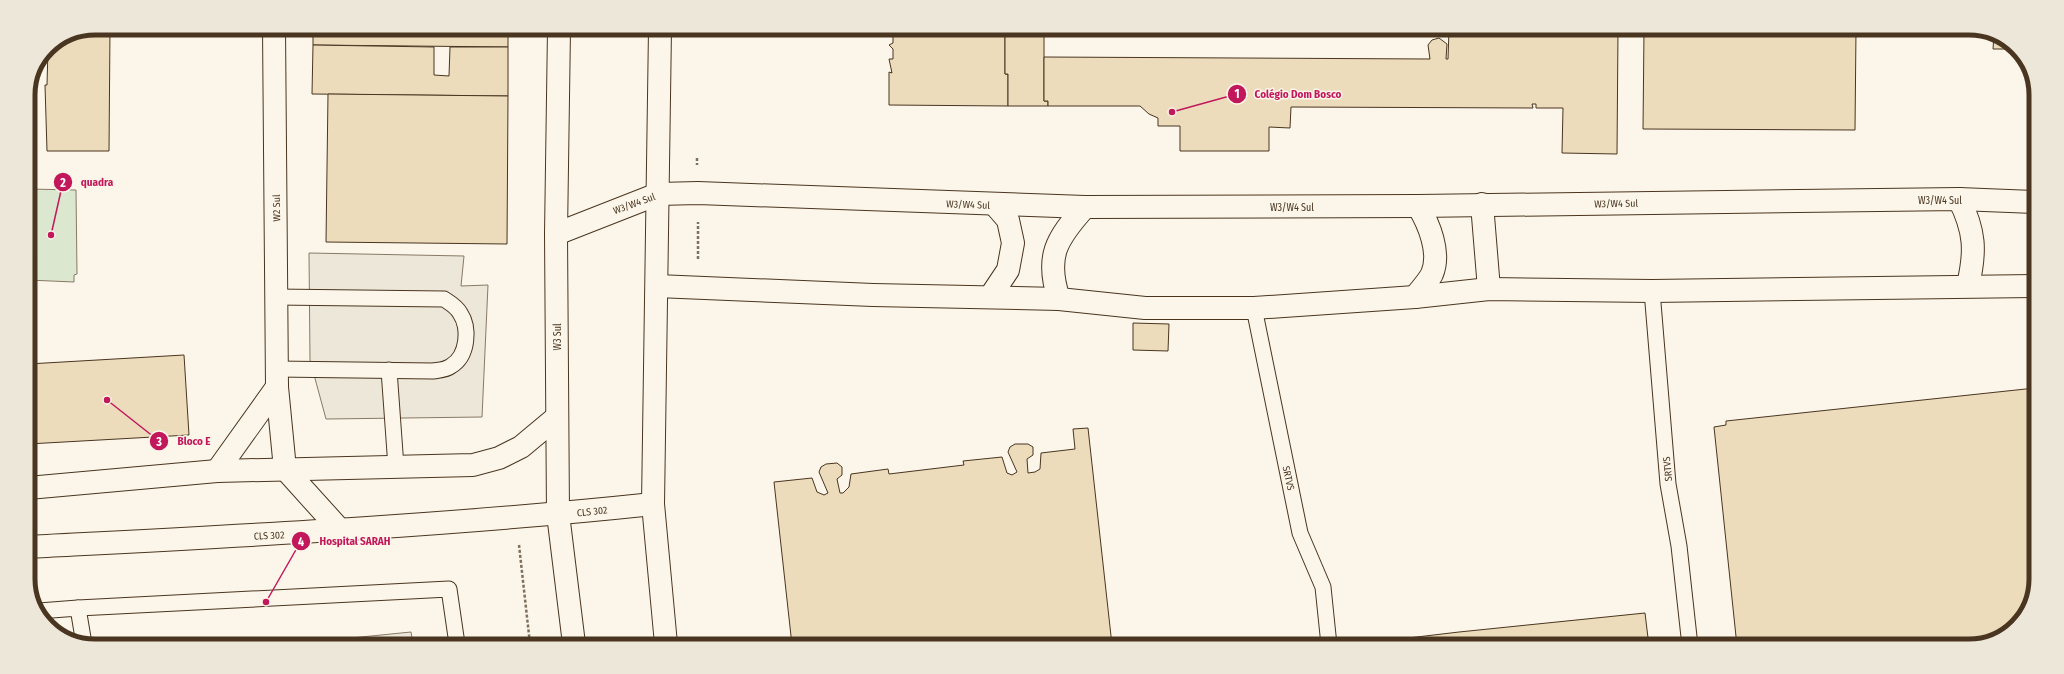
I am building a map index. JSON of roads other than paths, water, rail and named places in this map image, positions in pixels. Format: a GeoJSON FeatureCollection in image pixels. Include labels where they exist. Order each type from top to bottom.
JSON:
{"type":"FeatureCollection","features":[{"type":"Feature","properties":{"kind":"main road","name":"W2 Sul"},"geometry":{"type":"LineString","coordinates":[[274,35],[275,297],[277,378],[285,469]]}},
{"type":"Feature","properties":{"kind":"main road","name":"W3 Sul"},"geometry":{"type":"LineString","coordinates":[[563,35],[556,234],[558,514],[573,639]]}},
{"type":"Feature","properties":{"kind":"main road"},"geometry":{"type":"LineString","coordinates":[[660,35],[653,504],[666,639]]}},
{"type":"Feature","properties":{"kind":"main road","name":"W3/W4 Sul"},"geometry":{"type":"LineString","coordinates":[[556,234],[658,194],[698,193],[995,205],[1085,207],[1418,206],[1959,199],[2029,202]]}},
{"type":"Feature","properties":{"kind":"main road"},"geometry":{"type":"LineString","coordinates":[[1959,199],[1969,218],[1974,240],[1973,263],[1968,285]]}},
{"type":"Feature","properties":{"kind":"main road"},"geometry":{"type":"LineString","coordinates":[[1482,204],[1489,289]]}},
{"type":"Feature","properties":{"kind":"main road"},"geometry":{"type":"LineString","coordinates":[[990,298],[1008,270],[1013,243],[1008,220],[995,205]]}},
{"type":"Feature","properties":{"kind":"main road"},"geometry":{"type":"LineString","coordinates":[[1415,297],[1432,273],[1435,249],[1428,223],[1418,206]]}},
{"type":"Feature","properties":{"kind":"main road"},"geometry":{"type":"LineString","coordinates":[[1059,300],[1052,280],[1052,265],[1058,244],[1070,224],[1085,207]]}},
{"type":"Feature","properties":{"kind":"main road"},"geometry":{"type":"LineString","coordinates":[[657,286],[1059,300],[1146,308],[1254,308],[1415,297],[1489,289],[1652,291],[1968,285],[2029,286]]}},
{"type":"Feature","properties":{"kind":"main road"},"geometry":{"type":"LineString","coordinates":[[218,471],[277,378]]}},
{"type":"Feature","properties":{"kind":"main road"},"geometry":{"type":"LineString","coordinates":[[35,487],[218,471],[473,465],[499,458],[521,447],[557,417]]}},
{"type":"Feature","properties":{"kind":"main road"},"geometry":{"type":"LineString","coordinates":[[285,469],[341,531]]}},
{"type":"Feature","properties":{"kind":"main road","name":"CLS 302"},"geometry":{"type":"LineString","coordinates":[[35,547],[341,531],[515,518],[653,504]]}},
{"type":"Feature","properties":{"kind":"lane","name":"SRTVS"},"geometry":{"type":"LineString","coordinates":[[1652,291],[1668,484],[1679,546],[1689,639]]}},
{"type":"Feature","properties":{"kind":"lane"},"geometry":{"type":"LineString","coordinates":[[275,297],[444,299],[459,311],[464,321],[466,341],[458,360],[451,367],[433,371],[390,370],[277,378]]}},
{"type":"Feature","properties":{"kind":"lane","name":"SRTVS"},"geometry":{"type":"LineString","coordinates":[[1254,308],[1300,533],[1323,587],[1328,639]]}},
{"type":"Feature","properties":{"kind":"lane"},"geometry":{"type":"LineString","coordinates":[[390,370],[396,467]]}},
{"type":"Feature","properties":{"kind":"lane"},"geometry":{"type":"LineString","coordinates":[[43,610],[449,589],[456,639]]}},
{"type":"Feature","properties":{"kind":"lane"},"geometry":{"type":"LineString","coordinates":[[78,608],[83,637]]}},
{"type":"Feature","properties":{"kind":"place","name":"Colégio Dom Bosco"},"geometry":{"type":"Point","coordinates":[1172,112]}},
{"type":"Feature","properties":{"kind":"place","name":"quadra"},"geometry":{"type":"Point","coordinates":[51,235]}},
{"type":"Feature","properties":{"kind":"place","name":"Bloco E"},"geometry":{"type":"Point","coordinates":[107,400]}},
{"type":"Feature","properties":{"kind":"place","name":"Hospital SARAH"},"geometry":{"type":"Point","coordinates":[266,602]}}]}
